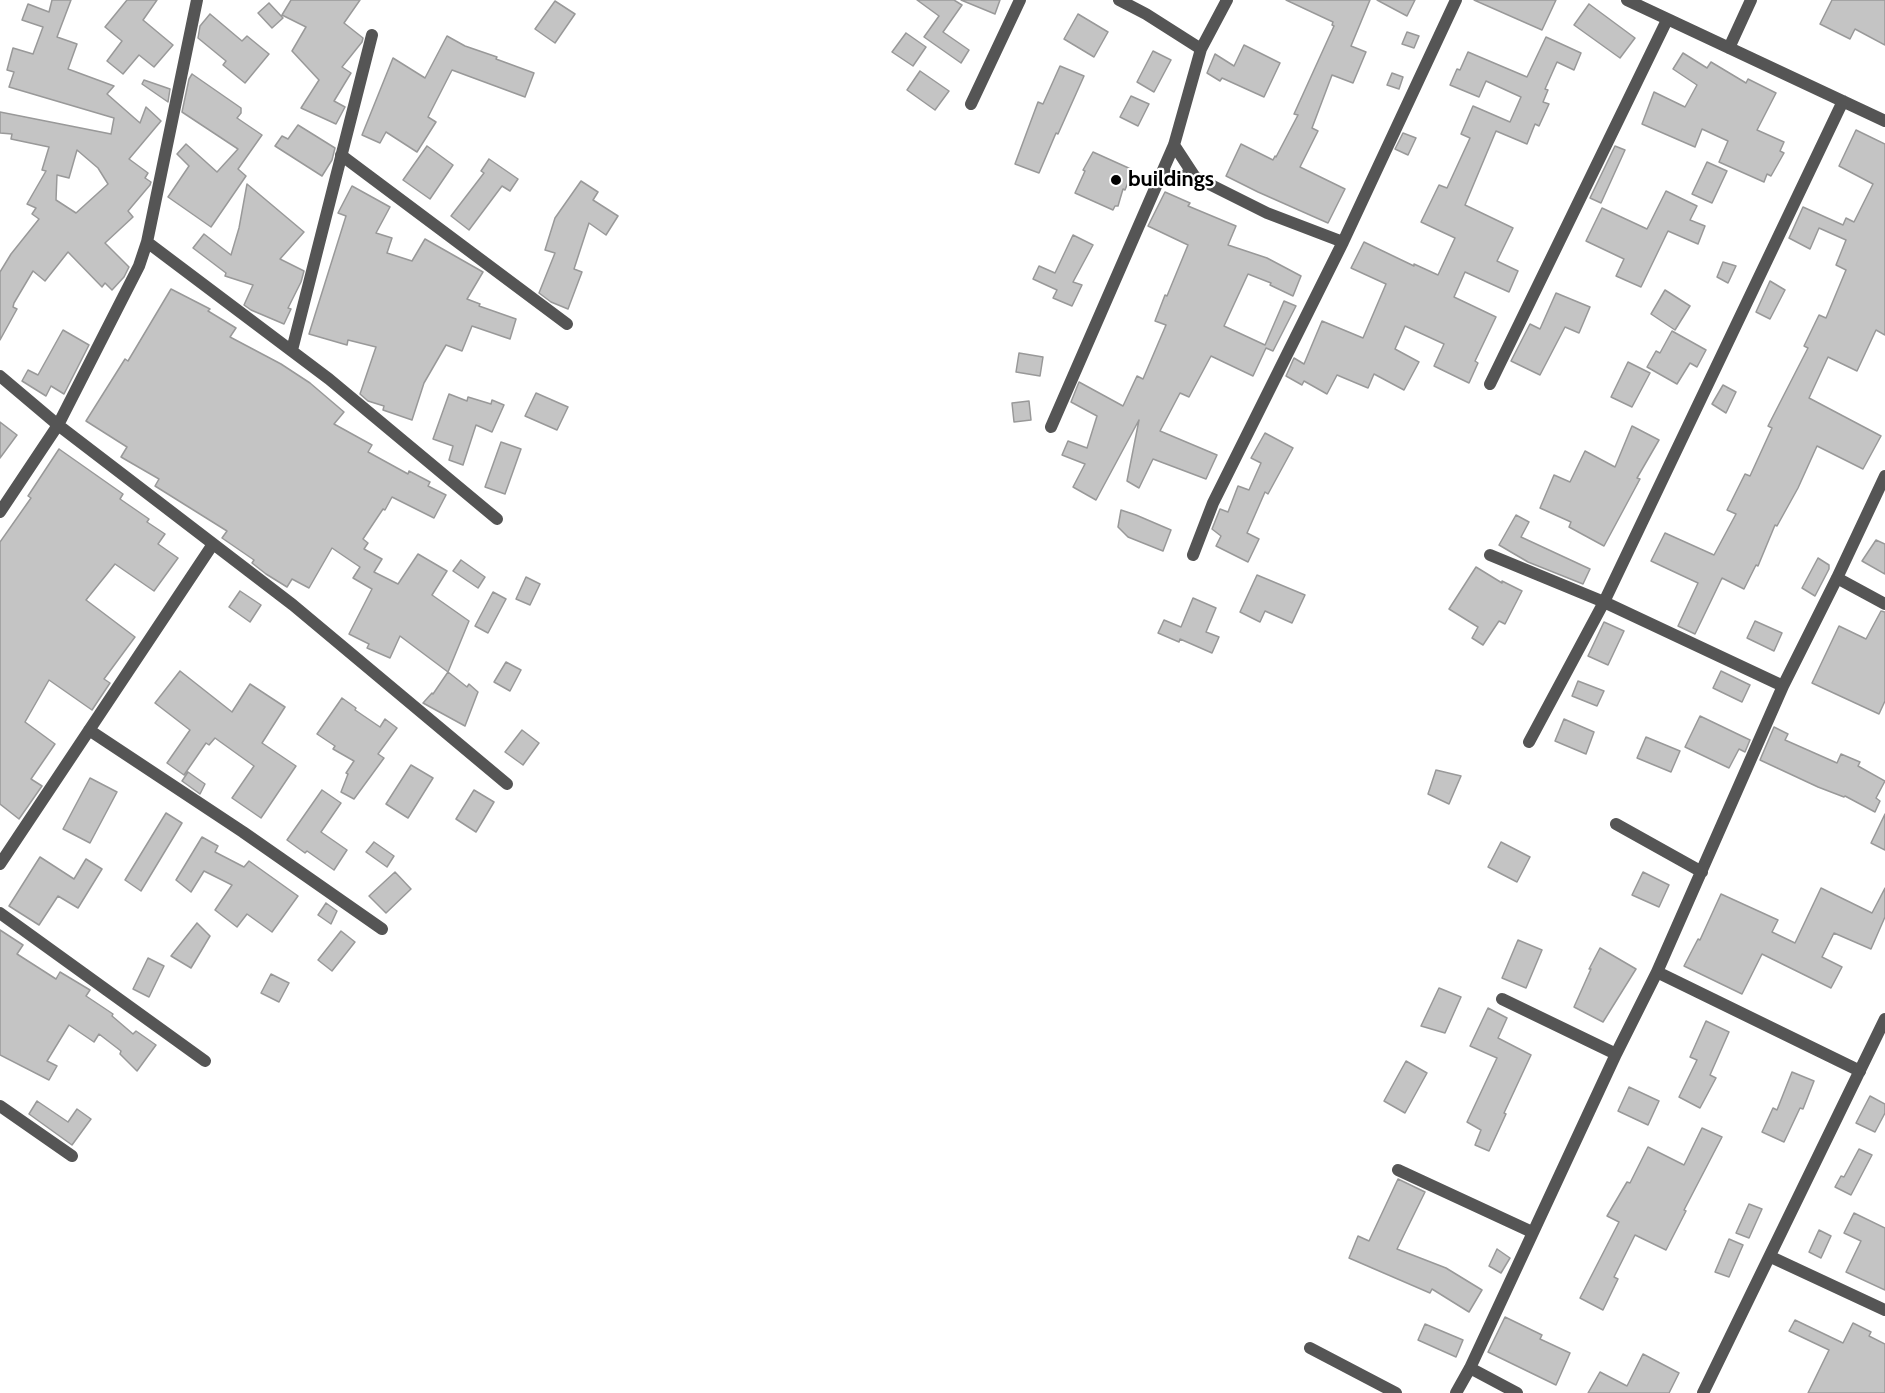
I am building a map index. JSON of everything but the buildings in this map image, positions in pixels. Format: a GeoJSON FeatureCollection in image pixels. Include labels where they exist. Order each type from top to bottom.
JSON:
{"type":"FeatureCollection","features":[{"type":"Feature","properties":{"kind":"street"},"geometry":{"type":"LineString","coordinates":[[0,512],[58,425],[139,266],[147,242],[197,0]]}},
{"type":"Feature","properties":{"kind":"street"},"geometry":{"type":"LineString","coordinates":[[971,104],[1020,0]]}},
{"type":"Feature","properties":{"kind":"street"},"geometry":{"type":"LineString","coordinates":[[1119,0],[1202,49]]}},
{"type":"Feature","properties":{"kind":"street"},"geometry":{"type":"LineString","coordinates":[[1051,427],[1174,145],[1202,49],[1227,0]]}},
{"type":"Feature","properties":{"kind":"street"},"geometry":{"type":"LineString","coordinates":[[1193,555],[1213,503],[1343,242],[1456,0]]}},
{"type":"Feature","properties":{"kind":"street"},"geometry":{"type":"LineString","coordinates":[[1627,0],[1885,121]]}},
{"type":"Feature","properties":{"kind":"street"},"geometry":{"type":"LineString","coordinates":[[1729,48],[1751,0]]}},
{"type":"Feature","properties":{"kind":"street"},"geometry":{"type":"LineString","coordinates":[[1490,384],[1667,20]]}},
{"type":"Feature","properties":{"kind":"street"},"geometry":{"type":"LineString","coordinates":[[292,350],[372,35]]}},
{"type":"Feature","properties":{"kind":"street"},"geometry":{"type":"LineString","coordinates":[[1529,742],[1604,602],[1843,100]]}},
{"type":"Feature","properties":{"kind":"street"},"geometry":{"type":"LineString","coordinates":[[1174,145],[1195,177]]}},
{"type":"Feature","properties":{"kind":"street"},"geometry":{"type":"LineString","coordinates":[[341,156],[567,324]]}},
{"type":"Feature","properties":{"kind":"street"},"geometry":{"type":"LineString","coordinates":[[1162,174],[1195,177],[1267,213],[1343,242]]}},
{"type":"Feature","properties":{"kind":"street"},"geometry":{"type":"LineString","coordinates":[[147,242],[329,379],[497,519]]}},
{"type":"Feature","properties":{"kind":"street"},"geometry":{"type":"LineString","coordinates":[[0,376],[58,425],[293,606],[507,784]]}},
{"type":"Feature","properties":{"kind":"street"},"geometry":{"type":"LineString","coordinates":[[1456,1393],[1470,1368],[1616,1054],[1658,972],[1783,686],[1838,578],[1885,476]]}},
{"type":"Feature","properties":{"kind":"street"},"geometry":{"type":"LineString","coordinates":[[0,864],[213,544]]}},
{"type":"Feature","properties":{"kind":"street"},"geometry":{"type":"LineString","coordinates":[[1490,555],[1604,602],[1783,686]]}},
{"type":"Feature","properties":{"kind":"street"},"geometry":{"type":"LineString","coordinates":[[1838,578],[1885,604]]}},
{"type":"Feature","properties":{"kind":"street"},"geometry":{"type":"LineString","coordinates":[[89,730],[243,832],[382,929]]}},
{"type":"Feature","properties":{"kind":"street"},"geometry":{"type":"LineString","coordinates":[[1616,824],[1702,872]]}},
{"type":"Feature","properties":{"kind":"street"},"geometry":{"type":"LineString","coordinates":[[0,913],[205,1060]]}},
{"type":"Feature","properties":{"kind":"street"},"geometry":{"type":"LineString","coordinates":[[1658,972],[1860,1071]]}},
{"type":"Feature","properties":{"kind":"street"},"geometry":{"type":"LineString","coordinates":[[1502,999],[1616,1054]]}},
{"type":"Feature","properties":{"kind":"street"},"geometry":{"type":"LineString","coordinates":[[1703,1393],[1885,1019]]}},
{"type":"Feature","properties":{"kind":"street"},"geometry":{"type":"LineString","coordinates":[[0,1106],[72,1156]]}},
{"type":"Feature","properties":{"kind":"street"},"geometry":{"type":"LineString","coordinates":[[1398,1170],[1532,1232]]}},
{"type":"Feature","properties":{"kind":"street"},"geometry":{"type":"LineString","coordinates":[[1771,1257],[1885,1310]]}},
{"type":"Feature","properties":{"kind":"street"},"geometry":{"type":"LineString","coordinates":[[1310,1348],[1396,1393]]}},
{"type":"Feature","properties":{"kind":"street"},"geometry":{"type":"LineString","coordinates":[[1470,1368],[1517,1393]]}},
{"type":"Feature","properties":{"kind":"place","name":"buildings"},"geometry":{"type":"Point","coordinates":[1116,180]}}]}
